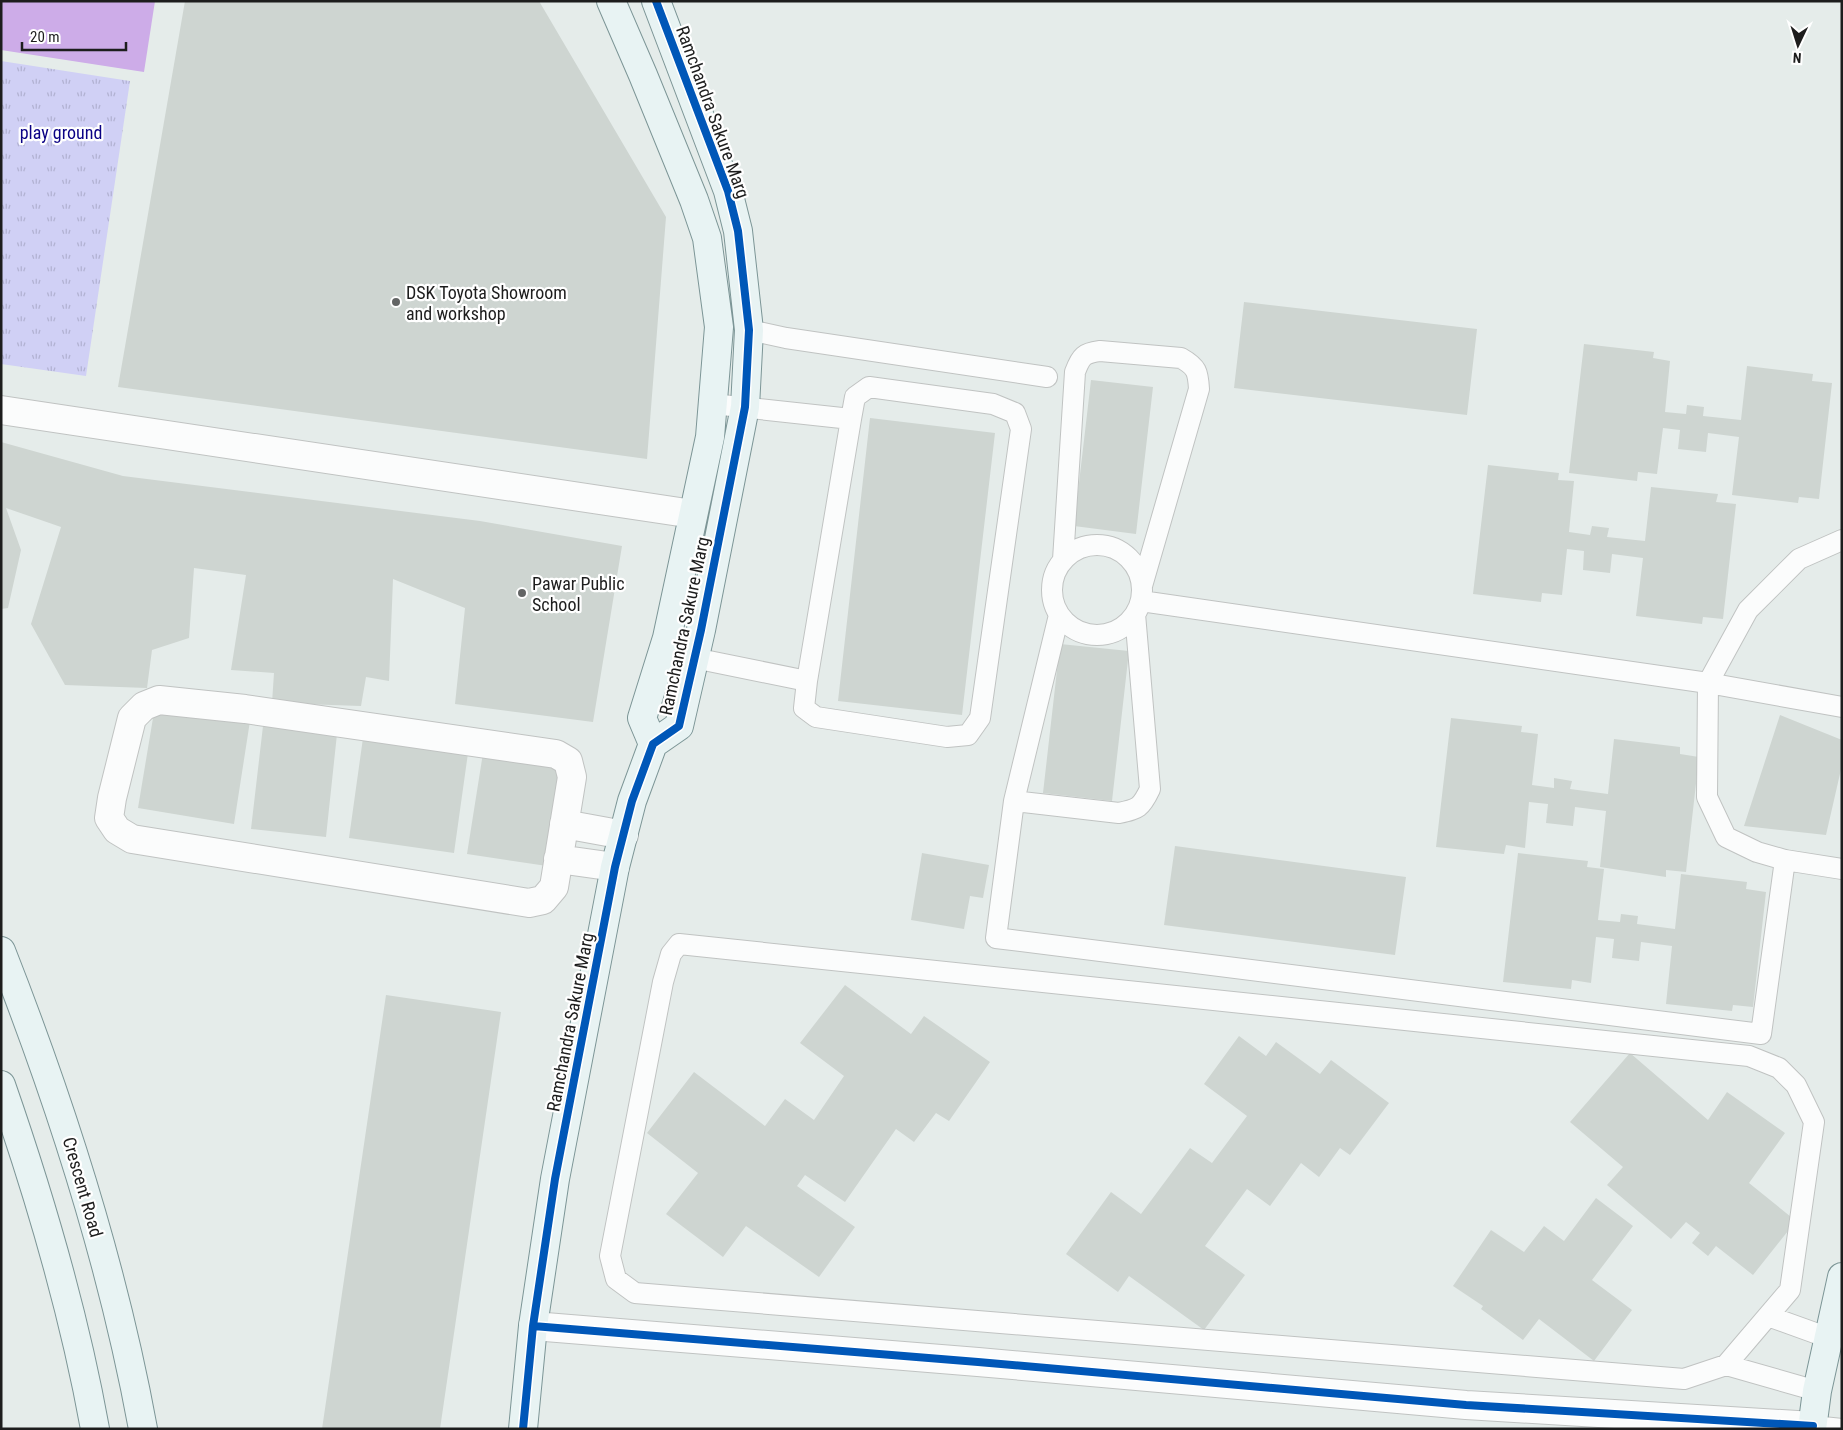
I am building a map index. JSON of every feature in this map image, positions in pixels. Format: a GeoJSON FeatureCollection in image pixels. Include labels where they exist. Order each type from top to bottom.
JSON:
{"type":"FeatureCollection","features":[{"type":"Feature","properties":{"kind":"street","name":"Ramchandra Sakure Marg"},"geometry":{"type":"LineString","coordinates":[[523,1429],[533,1326],[555,1179],[615,867],[632,801],[653,744],[678,726],[694,658],[745,407],[749,330],[738,231],[728,191],[656,1]]}},
{"type":"Feature","properties":{"kind":"street","name":"Ramchandra Sakure Marg"},"geometry":{"type":"LineString","coordinates":[[621,5],[643,75],[694,200],[707,238],[718,327],[710,436],[667,638],[642,718],[653,744]]}},
{"type":"Feature","properties":{"kind":"street"},"geometry":{"type":"LineString","coordinates":[[1,410],[693,514]]}},
{"type":"Feature","properties":{"kind":"street"},"geometry":{"type":"LineString","coordinates":[[159,700],[244,709],[556,754],[568,761],[572,777],[564,824],[554,887],[543,900],[529,903],[132,838],[117,830],[109,818],[112,798],[132,718],[144,706],[159,700]]}},
{"type":"Feature","properties":{"kind":"street"},"geometry":{"type":"LineString","coordinates":[[564,824],[624,836]]}},
{"type":"Feature","properties":{"kind":"street"},"geometry":{"type":"LineString","coordinates":[[558,858],[615,867]]}},
{"type":"Feature","properties":{"kind":"street","name":"Crescent Road"},"geometry":{"type":"LineString","coordinates":[[1,951],[29,1022],[68,1135],[94,1222],[129,1357],[143,1429]]}},
{"type":"Feature","properties":{"kind":"street"},"geometry":{"type":"LineString","coordinates":[[1,1085],[24,1150],[49,1235],[86,1376],[95,1429]]}},
{"type":"Feature","properties":{"kind":"street"},"geometry":{"type":"LineString","coordinates":[[533,1326],[978,1362],[1466,1405],[1813,1427],[1818,1391],[1842,1277]]}},
{"type":"Feature","properties":{"kind":"lane"},"geometry":{"type":"LineString","coordinates":[[749,330],[1047,376]]}},
{"type":"Feature","properties":{"kind":"lane"},"geometry":{"type":"LineString","coordinates":[[1014,800],[1119,813],[1136,810],[1150,789],[1140,600],[1138,571],[1130,559],[1118,550],[1104,545],[1088,545],[1074,551],[1063,560],[1055,572],[1052,587],[1053,602],[1059,615],[1069,626],[1082,633],[1097,635],[1112,633],[1125,626],[1140,600],[1199,389],[1198,374],[1192,364],[1181,358],[1100,352],[1088,353],[1079,361],[1075,372],[1063,560]]}},
{"type":"Feature","properties":{"kind":"lane"},"geometry":{"type":"LineString","coordinates":[[869,387],[993,404],[1015,414],[1021,429],[980,718],[968,735],[946,737],[816,717],[804,708],[851,419],[855,397],[869,387]]}},
{"type":"Feature","properties":{"kind":"lane"},"geometry":{"type":"LineString","coordinates":[[713,404],[851,419]]}},
{"type":"Feature","properties":{"kind":"lane"},"geometry":{"type":"LineString","coordinates":[[1842,540],[1799,559],[1748,610],[1708,683],[1707,797],[1726,836],[1757,852],[1785,860],[1842,869]]}},
{"type":"Feature","properties":{"kind":"lane"},"geometry":{"type":"LineString","coordinates":[[1140,600],[1708,683],[1842,707]]}},
{"type":"Feature","properties":{"kind":"lane"},"geometry":{"type":"LineString","coordinates":[[1059,615],[1014,800],[996,938],[1761,1034],[1785,860]]}},
{"type":"Feature","properties":{"kind":"lane"},"geometry":{"type":"LineString","coordinates":[[694,658],[807,681]]}},
{"type":"Feature","properties":{"kind":"lane"},"geometry":{"type":"LineString","coordinates":[[679,944],[1749,1056],[1779,1068],[1796,1085],[1814,1122],[1790,1290],[1726,1365],[1684,1379],[634,1293],[616,1279],[610,1256],[663,982],[671,954],[679,944]]}},
{"type":"Feature","properties":{"kind":"lane"},"geometry":{"type":"LineString","coordinates":[[1768,1316],[1830,1338]]}},
{"type":"Feature","properties":{"kind":"lane"},"geometry":{"type":"LineString","coordinates":[[1726,1365],[1818,1391]]}},
{"type":"Feature","properties":{"kind":"lane"},"geometry":{"type":"LineString","coordinates":[[1813,1427],[1842,1428]]}},
{"type":"Feature","properties":{"kind":"green space","name":"play ground"},"geometry":{"type":"Polygon","coordinates":[[[1,61],[130,81],[86,376],[1,364],[1,61]]]}},
{"type":"Feature","properties":{"kind":"shaded area"},"geometry":{"type":"Polygon","coordinates":[[[1,1],[155,1],[144,72],[1,50],[1,1]]]}},
{"type":"Feature","properties":{"kind":"building","name":"DSK Toyota Showroom and workshop"},"geometry":{"type":"Polygon","coordinates":[[[185,1],[539,1],[666,217],[647,459],[118,387],[185,1]]]}},
{"type":"Feature","properties":{"kind":"building"},"geometry":{"type":"Polygon","coordinates":[[[1244,302],[1477,329],[1467,415],[1234,388],[1244,302]]]}},
{"type":"Feature","properties":{"kind":"building"},"geometry":{"type":"Polygon","coordinates":[[[1584,344],[1654,352],[1653,358],[1670,361],[1665,412],[1686,414],[1687,405],[1704,407],[1703,416],[1741,420],[1747,366],[1813,374],[1812,381],[1832,383],[1819,499],[1799,497],[1798,503],[1732,495],[1739,437],[1708,433],[1706,452],[1678,449],[1680,430],[1663,428],[1657,474],[1638,472],[1637,481],[1569,473],[1584,344]]]}},
{"type":"Feature","properties":{"kind":"building"},"geometry":{"type":"Polygon","coordinates":[[[1091,380],[1153,387],[1136,534],[1074,526],[1091,380]]]}},
{"type":"Feature","properties":{"kind":"building"},"geometry":{"type":"Polygon","coordinates":[[[870,418],[995,433],[962,715],[838,701],[870,418]]]}},
{"type":"Feature","properties":{"kind":"building","name":"Pawar Public School"},"geometry":{"type":"Polygon","coordinates":[[[1,442],[123,476],[480,521],[622,546],[593,722],[455,704],[465,608],[393,579],[389,681],[366,677],[361,706],[272,703],[274,673],[231,670],[246,575],[194,568],[189,638],[152,650],[147,688],[65,685],[31,624],[61,527],[6,508],[21,550],[8,608],[1,609],[1,442]]]}},
{"type":"Feature","properties":{"kind":"building"},"geometry":{"type":"Polygon","coordinates":[[[1488,465],[1559,473],[1558,480],[1574,481],[1569,532],[1590,535],[1592,526],[1609,528],[1607,537],[1645,541],[1651,487],[1718,494],[1716,502],[1736,504],[1723,619],[1703,617],[1702,624],[1636,616],[1643,558],[1612,554],[1610,573],[1583,570],[1584,551],[1567,549],[1562,595],[1542,593],[1541,602],[1473,594],[1488,465]]]}},
{"type":"Feature","properties":{"kind":"building"},"geometry":{"type":"Polygon","coordinates":[[[1060,644],[1129,651],[1112,801],[1043,793],[1060,644]]]}},
{"type":"Feature","properties":{"kind":"building"},"geometry":{"type":"Polygon","coordinates":[[[155,706],[250,721],[234,824],[138,808],[155,706]]]}},
{"type":"Feature","properties":{"kind":"building"},"geometry":{"type":"Polygon","coordinates":[[[1780,715],[1842,740],[1842,765],[1826,835],[1744,826],[1780,715]]]}},
{"type":"Feature","properties":{"kind":"building"},"geometry":{"type":"Polygon","coordinates":[[[1451,718],[1522,726],[1521,732],[1538,734],[1532,785],[1554,788],[1554,778],[1572,781],[1570,789],[1608,794],[1614,739],[1680,747],[1680,754],[1699,757],[1686,872],[1666,870],[1666,877],[1600,867],[1606,811],[1575,807],[1573,826],[1546,823],[1548,804],[1529,802],[1525,848],[1506,845],[1504,854],[1436,847],[1451,718]]]}},
{"type":"Feature","properties":{"kind":"building"},"geometry":{"type":"Polygon","coordinates":[[[263,726],[337,734],[326,837],[251,829],[263,726]]]}},
{"type":"Feature","properties":{"kind":"building"},"geometry":{"type":"Polygon","coordinates":[[[363,738],[468,753],[454,853],[349,838],[363,738]]]}},
{"type":"Feature","properties":{"kind":"building"},"geometry":{"type":"Polygon","coordinates":[[[483,753],[563,766],[547,866],[467,854],[483,753]]]}},
{"type":"Feature","properties":{"kind":"building"},"geometry":{"type":"Polygon","coordinates":[[[1175,846],[1406,877],[1395,955],[1164,925],[1175,846]]]}},
{"type":"Feature","properties":{"kind":"building"},"geometry":{"type":"Polygon","coordinates":[[[922,853],[989,865],[983,898],[970,896],[964,929],[911,920],[922,853]]]}},
{"type":"Feature","properties":{"kind":"building"},"geometry":{"type":"Polygon","coordinates":[[[1518,853],[1588,861],[1587,867],[1604,869],[1598,920],[1620,922],[1621,914],[1638,916],[1637,924],[1675,929],[1681,874],[1747,882],[1746,889],[1766,892],[1753,1007],[1733,1005],[1732,1011],[1666,1004],[1672,946],[1641,942],[1639,961],[1612,958],[1614,939],[1596,937],[1591,983],[1572,980],[1571,989],[1503,982],[1518,853]]]}},
{"type":"Feature","properties":{"kind":"building"},"geometry":{"type":"Polygon","coordinates":[[[845,985],[911,1034],[924,1016],[990,1062],[949,1121],[936,1113],[914,1142],[896,1129],[845,1202],[805,1175],[797,1186],[855,1227],[819,1277],[746,1226],[723,1257],[666,1214],[698,1173],[647,1133],[694,1072],[765,1126],[785,1099],[814,1120],[844,1076],[800,1043],[845,985]]]}},
{"type":"Feature","properties":{"kind":"building"},"geometry":{"type":"Polygon","coordinates":[[[386,995],[501,1012],[440,1429],[322,1429],[386,995]]]}},
{"type":"Feature","properties":{"kind":"building"},"geometry":{"type":"Polygon","coordinates":[[[1239,1036],[1266,1056],[1276,1042],[1320,1074],[1331,1060],[1389,1103],[1350,1155],[1340,1148],[1319,1177],[1301,1163],[1270,1206],[1247,1189],[1205,1246],[1245,1275],[1204,1330],[1129,1276],[1118,1292],[1066,1254],[1111,1192],[1141,1214],[1190,1148],[1212,1163],[1247,1116],[1204,1084],[1239,1036]]]}},
{"type":"Feature","properties":{"kind":"building"},"geometry":{"type":"Polygon","coordinates":[[[1630,1053],[1708,1120],[1727,1092],[1785,1133],[1749,1183],[1796,1221],[1753,1275],[1716,1246],[1708,1256],[1692,1243],[1700,1233],[1686,1222],[1671,1239],[1607,1185],[1623,1167],[1570,1122],[1630,1053]]]}},
{"type":"Feature","properties":{"kind":"building"},"geometry":{"type":"Polygon","coordinates":[[[1596,1198],[1633,1226],[1592,1280],[1632,1310],[1594,1361],[1539,1319],[1523,1340],[1481,1309],[1483,1306],[1453,1286],[1491,1230],[1524,1252],[1544,1226],[1564,1241],[1596,1198]]]}},
{"type":"Feature","properties":{"kind":"cycle path"},"geometry":{"type":"LineString","coordinates":[[523,1429],[533,1326],[555,1179],[615,867],[632,801],[653,744],[679,726],[701,630],[745,407],[749,330],[738,231],[728,191],[656,1]]}},
{"type":"Feature","properties":{"kind":"cycle path"},"geometry":{"type":"LineString","coordinates":[[533,1326],[978,1362],[1466,1405],[1813,1426]]}},
{"type":"Feature","properties":{"kind":"place","name":"DSK Toyota Showroom and workshop"},"geometry":{"type":"Point","coordinates":[396,302]}},
{"type":"Feature","properties":{"kind":"place","name":"Pawar Public School"},"geometry":{"type":"Point","coordinates":[522,593]}}]}
